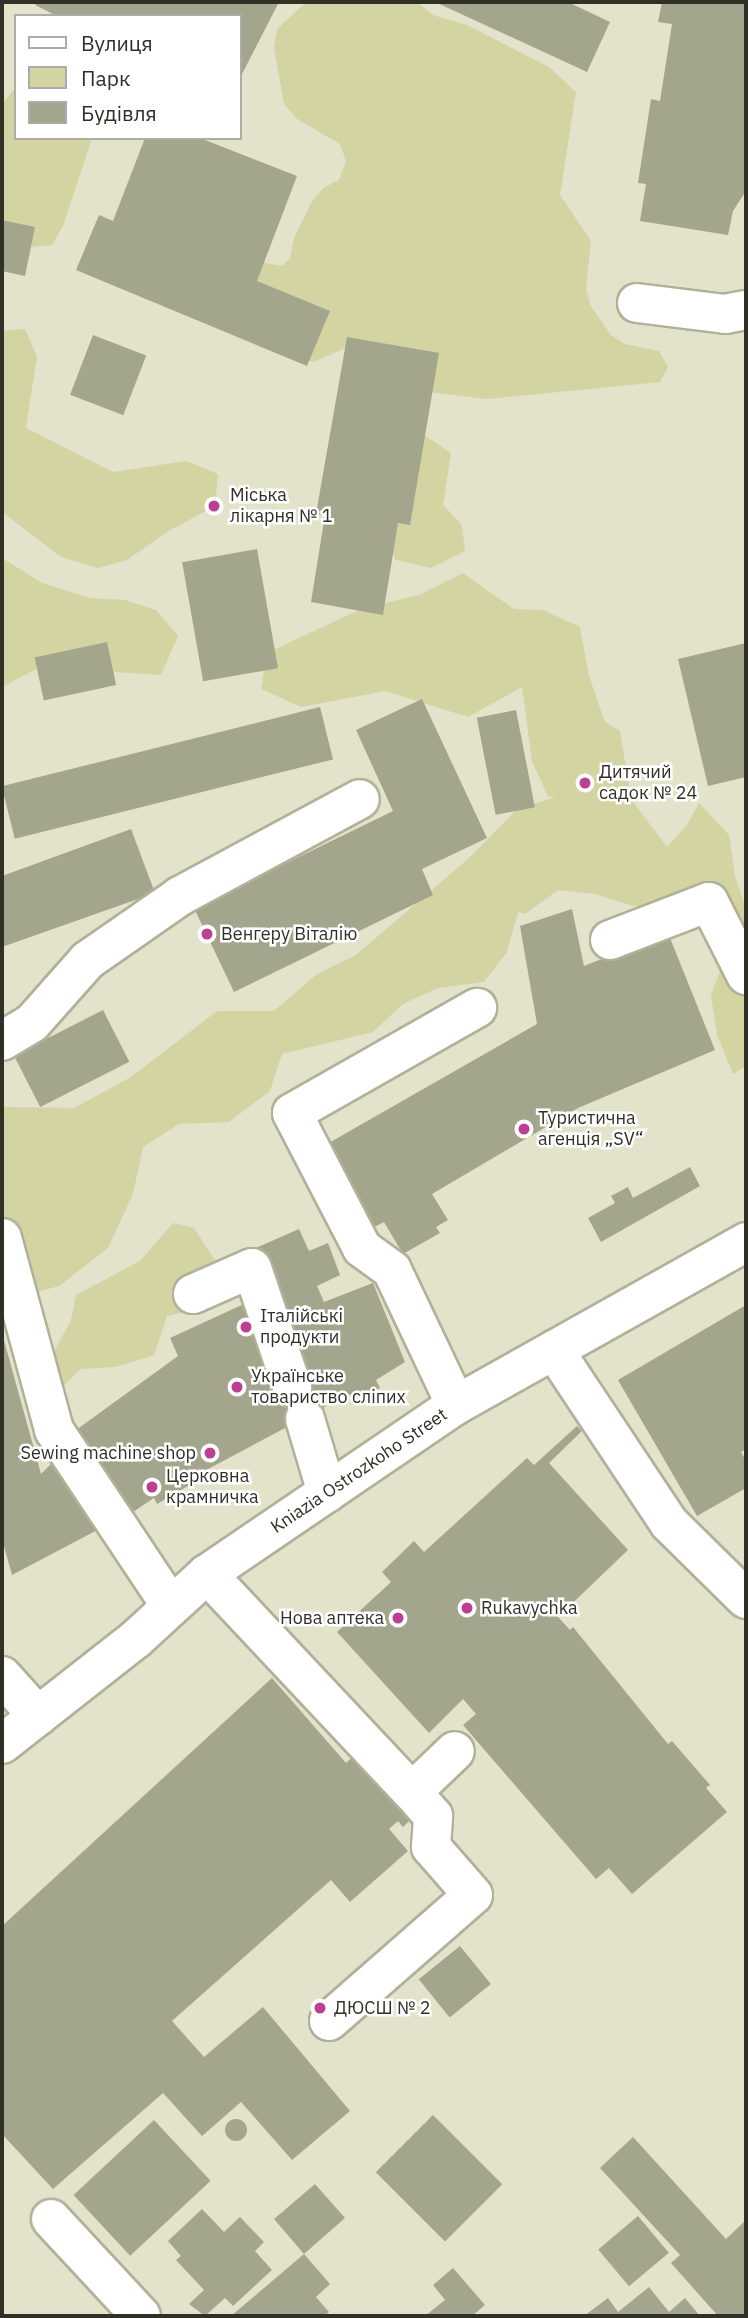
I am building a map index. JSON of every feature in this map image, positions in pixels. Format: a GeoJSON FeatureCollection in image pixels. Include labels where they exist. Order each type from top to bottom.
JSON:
{"type":"FeatureCollection","features":[{"type":"Feature","properties":{"kind":"main road"},"geometry":{"type":"LineString","coordinates":[[636,303],[725,314],[746,310]]}},
{"type":"Feature","properties":{"kind":"main road"},"geometry":{"type":"LineString","coordinates":[[2,1041],[32,1023],[88,960],[172,902],[360,799]]}},
{"type":"Feature","properties":{"kind":"main road"},"geometry":{"type":"LineString","coordinates":[[610,940],[709,902],[746,975]]}},
{"type":"Feature","properties":{"kind":"main road"},"geometry":{"type":"LineString","coordinates":[[456,1405],[392,1270],[362,1248],[292,1114],[477,1008]]}},
{"type":"Feature","properties":{"kind":"main road"},"geometry":{"type":"LineString","coordinates":[[2,1238],[54,1430],[171,1606]]}},
{"type":"Feature","properties":{"kind":"main road","name":"Kniazia Ostrozkoho Street"},"geometry":{"type":"LineString","coordinates":[[2,1744],[171,1606],[206,1574],[456,1405],[746,1242]]}},
{"type":"Feature","properties":{"kind":"main road"},"geometry":{"type":"LineString","coordinates":[[193,1294],[251,1268],[299,1403],[327,1493]]}},
{"type":"Feature","properties":{"kind":"main road"},"geometry":{"type":"LineString","coordinates":[[554,1350],[669,1523],[746,1599]]}},
{"type":"Feature","properties":{"kind":"main road"},"geometry":{"type":"LineString","coordinates":[[206,1574],[433,1816],[431,1847],[474,1895],[329,2021]]}},
{"type":"Feature","properties":{"kind":"main road"},"geometry":{"type":"LineString","coordinates":[[2,1676],[38,1716]]}},
{"type":"Feature","properties":{"kind":"main road"},"geometry":{"type":"LineString","coordinates":[[412,1792],[455,1751]]}},
{"type":"Feature","properties":{"kind":"main road"},"geometry":{"type":"LineString","coordinates":[[51,2219],[141,2316]]}},
{"type":"Feature","properties":{"kind":"green space"},"geometry":{"type":"Polygon","coordinates":[[[306,2],[417,2],[433,15],[467,25],[549,67],[576,92],[560,195],[591,241],[586,287],[590,305],[611,335],[625,344],[659,351],[668,367],[660,382],[487,399],[420,391],[361,341],[314,362],[298,358],[249,274],[264,263],[282,266],[290,258],[294,238],[311,203],[323,188],[339,180],[346,161],[340,144],[297,119],[284,104],[274,48],[277,29],[306,2]]]}},
{"type":"Feature","properties":{"kind":"green space"},"geometry":{"type":"Polygon","coordinates":[[[14,89],[14,140],[91,140],[63,226],[52,245],[31,247],[34,227],[2,220],[2,104],[14,89]]]}},
{"type":"Feature","properties":{"kind":"green space"},"geometry":{"type":"Polygon","coordinates":[[[25,329],[37,356],[26,428],[113,472],[186,461],[218,474],[215,506],[167,532],[127,560],[98,568],[61,557],[2,512],[2,331],[25,329]]]}},
{"type":"Feature","properties":{"kind":"green space"},"geometry":{"type":"Polygon","coordinates":[[[402,420],[451,453],[443,505],[462,525],[465,551],[431,568],[396,560],[362,500],[402,420]]]}},
{"type":"Feature","properties":{"kind":"green space"},"geometry":{"type":"Polygon","coordinates":[[[2,558],[42,583],[90,598],[125,600],[156,610],[178,636],[161,675],[40,667],[2,687],[2,558]]]}},
{"type":"Feature","properties":{"kind":"green space"},"geometry":{"type":"Polygon","coordinates":[[[463,573],[514,609],[543,610],[580,627],[589,676],[605,722],[620,731],[631,799],[667,847],[687,825],[699,803],[729,835],[735,876],[746,909],[746,1066],[733,1074],[717,1035],[711,995],[725,958],[710,930],[668,907],[633,906],[595,894],[558,890],[525,914],[518,912],[507,952],[484,982],[438,988],[403,1004],[373,1032],[282,1054],[270,1091],[229,1122],[179,1124],[143,1147],[133,1194],[108,1248],[59,1286],[33,1293],[2,1220],[2,1107],[74,1108],[131,1077],[217,1011],[274,1011],[317,974],[356,955],[469,858],[516,810],[555,797],[548,796],[532,761],[522,687],[468,717],[385,691],[301,707],[261,689],[267,653],[361,609],[419,595],[463,573]]]}},
{"type":"Feature","properties":{"kind":"green space"},"geometry":{"type":"Polygon","coordinates":[[[173,1223],[194,1228],[224,1274],[189,1311],[167,1316],[154,1355],[116,1367],[81,1369],[61,1388],[47,1365],[71,1320],[76,1295],[140,1261],[173,1223]]]}},
{"type":"Feature","properties":{"kind":"building"},"geometry":{"type":"Polygon","coordinates":[[[37,2],[279,2],[242,74],[242,14],[53,14],[35,5],[37,2]]]}},
{"type":"Feature","properties":{"kind":"building"},"geometry":{"type":"Polygon","coordinates":[[[435,2],[573,2],[572,4],[610,22],[587,72],[435,2]]]}},
{"type":"Feature","properties":{"kind":"building"},"geometry":{"type":"Polygon","coordinates":[[[662,2],[746,2],[746,191],[733,211],[728,235],[640,221],[646,184],[638,183],[651,99],[660,101],[672,24],[658,22],[662,2]]]}},
{"type":"Feature","properties":{"kind":"building"},"geometry":{"type":"Polygon","coordinates":[[[144,140],[205,140],[297,176],[257,281],[330,311],[307,366],[76,270],[99,215],[113,221],[144,140]]]}},
{"type":"Feature","properties":{"kind":"building"},"geometry":{"type":"Polygon","coordinates":[[[2,220],[35,227],[25,276],[2,271],[2,220]]]}},
{"type":"Feature","properties":{"kind":"building"},"geometry":{"type":"Polygon","coordinates":[[[93,335],[146,355],[123,415],[70,395],[93,335]]]}},
{"type":"Feature","properties":{"kind":"building"},"geometry":{"type":"Polygon","coordinates":[[[347,337],[439,353],[410,525],[398,523],[383,615],[311,602],[325,515],[316,514],[347,337]]]}},
{"type":"Feature","properties":{"kind":"building"},"geometry":{"type":"Polygon","coordinates":[[[257,549],[278,668],[203,681],[182,562],[257,549]]]}},
{"type":"Feature","properties":{"kind":"building"},"geometry":{"type":"Polygon","coordinates":[[[107,642],[116,685],[44,700],[35,657],[107,642]]]}},
{"type":"Feature","properties":{"kind":"building"},"geometry":{"type":"Polygon","coordinates":[[[746,643],[746,777],[708,786],[678,659],[746,643]]]}},
{"type":"Feature","properties":{"kind":"building"},"geometry":{"type":"Polygon","coordinates":[[[422,699],[487,838],[422,869],[433,895],[234,992],[194,908],[393,811],[356,730],[422,699]]]}},
{"type":"Feature","properties":{"kind":"building"},"geometry":{"type":"Polygon","coordinates":[[[320,707],[333,759],[15,839],[2,786],[320,707]]]}},
{"type":"Feature","properties":{"kind":"building"},"geometry":{"type":"Polygon","coordinates":[[[516,710],[535,807],[496,815],[477,718],[516,710]]]}},
{"type":"Feature","properties":{"kind":"building"},"geometry":{"type":"Polygon","coordinates":[[[131,829],[155,893],[2,947],[2,876],[131,829]]]}},
{"type":"Feature","properties":{"kind":"building"},"geometry":{"type":"Polygon","coordinates":[[[572,909],[584,966],[668,933],[715,1050],[578,1108],[432,1194],[448,1220],[436,1227],[440,1233],[403,1254],[384,1222],[374,1227],[327,1144],[537,1024],[520,926],[572,909]]]}},
{"type":"Feature","properties":{"kind":"building"},"geometry":{"type":"Polygon","coordinates":[[[103,1010],[129,1062],[40,1107],[14,1055],[103,1010]]]}},
{"type":"Feature","properties":{"kind":"building"},"geometry":{"type":"Polygon","coordinates":[[[690,1167],[700,1186],[601,1242],[588,1218],[615,1203],[611,1196],[628,1187],[633,1198],[690,1167]]]}},
{"type":"Feature","properties":{"kind":"building"},"geometry":{"type":"Polygon","coordinates":[[[299,1229],[309,1251],[328,1243],[340,1275],[317,1286],[324,1302],[373,1283],[405,1362],[376,1380],[380,1388],[355,1402],[349,1394],[195,1476],[198,1480],[157,1504],[154,1498],[127,1516],[72,1433],[178,1356],[170,1338],[246,1303],[301,1383],[258,1247],[299,1229]]]}},
{"type":"Feature","properties":{"kind":"building"},"geometry":{"type":"Polygon","coordinates":[[[746,1305],[746,1449],[741,1452],[746,1461],[746,1488],[697,1516],[618,1380],[746,1305]]]}},
{"type":"Feature","properties":{"kind":"building"},"geometry":{"type":"Polygon","coordinates":[[[2,1333],[41,1474],[57,1458],[101,1528],[12,1575],[2,1539],[2,1333]]]}},
{"type":"Feature","properties":{"kind":"building"},"geometry":{"type":"Polygon","coordinates":[[[577,1426],[582,1431],[549,1463],[628,1550],[558,1617],[570,1630],[573,1627],[668,1744],[672,1741],[710,1785],[706,1788],[727,1812],[632,1894],[609,1868],[596,1879],[463,1725],[476,1714],[463,1699],[429,1733],[337,1632],[391,1582],[382,1572],[414,1541],[424,1552],[527,1458],[534,1465],[577,1426]]]}},
{"type":"Feature","properties":{"kind":"building"},"geometry":{"type":"Polygon","coordinates":[[[272,1678],[346,1763],[352,1757],[409,1821],[403,1827],[398,1821],[389,1829],[408,1851],[350,1902],[331,1880],[172,2021],[204,2057],[263,2007],[350,2111],[292,2160],[241,2102],[202,2136],[163,2093],[53,2189],[2,2134],[2,1926],[272,1678]]]}},
{"type":"Feature","properties":{"kind":"building"},"geometry":{"type":"Polygon","coordinates":[[[460,1946],[491,1984],[450,2017],[419,1979],[460,1946]]]}},
{"type":"Feature","properties":{"kind":"building"},"geometry":{"type":"Polygon","coordinates":[[[433,2115],[502,2184],[445,2242],[376,2172],[433,2115]]]}},
{"type":"Feature","properties":{"kind":"building"},"geometry":{"type":"Polygon","coordinates":[[[236,2119],[244,2122],[247,2130],[244,2138],[236,2141],[228,2138],[225,2130],[228,2122],[236,2119]]]}},
{"type":"Feature","properties":{"kind":"building"},"geometry":{"type":"Polygon","coordinates":[[[154,2120],[211,2181],[130,2256],[74,2195],[154,2120]]]}},
{"type":"Feature","properties":{"kind":"building"},"geometry":{"type":"Polygon","coordinates":[[[633,2137],[726,2239],[746,2220],[746,2316],[718,2316],[671,2263],[680,2255],[600,2168],[633,2137]]]}},
{"type":"Feature","properties":{"kind":"building"},"geometry":{"type":"Polygon","coordinates":[[[315,2184],[345,2218],[304,2254],[274,2219],[315,2184]]]}},
{"type":"Feature","properties":{"kind":"building"},"geometry":{"type":"Polygon","coordinates":[[[202,2209],[224,2232],[240,2217],[264,2242],[255,2251],[272,2270],[233,2306],[225,2298],[205,2316],[189,2304],[204,2290],[176,2260],[181,2256],[168,2241],[202,2209]]]}},
{"type":"Feature","properties":{"kind":"building"},"geometry":{"type":"Polygon","coordinates":[[[638,2216],[669,2253],[629,2286],[598,2249],[638,2216]]]}},
{"type":"Feature","properties":{"kind":"building"},"geometry":{"type":"Polygon","coordinates":[[[304,2254],[330,2284],[316,2297],[329,2312],[324,2316],[231,2316],[304,2254]]]}},
{"type":"Feature","properties":{"kind":"building"},"geometry":{"type":"Polygon","coordinates":[[[453,2268],[485,2305],[472,2316],[425,2316],[445,2300],[433,2285],[453,2268]]]}},
{"type":"Feature","properties":{"kind":"building"},"geometry":{"type":"Polygon","coordinates":[[[649,2287],[669,2312],[685,2298],[700,2316],[584,2316],[608,2298],[618,2312],[649,2287]]]}},
{"type":"Feature","properties":{"kind":"place","name":"Міська лікарня № 1"},"geometry":{"type":"Point","coordinates":[214,506]}},
{"type":"Feature","properties":{"kind":"place","name":"Дитячий садок № 24"},"geometry":{"type":"Point","coordinates":[585,783]}},
{"type":"Feature","properties":{"kind":"place","name":"Венгеру Віталію"},"geometry":{"type":"Point","coordinates":[207,934]}},
{"type":"Feature","properties":{"kind":"place","name":"Туристична агенція „SV“"},"geometry":{"type":"Point","coordinates":[524,1129]}},
{"type":"Feature","properties":{"kind":"place","name":"Італійські продукти"},"geometry":{"type":"Point","coordinates":[246,1327]}},
{"type":"Feature","properties":{"kind":"place","name":"Українське товариство сліпих"},"geometry":{"type":"Point","coordinates":[237,1387]}},
{"type":"Feature","properties":{"kind":"place","name":"Sewing machine shop"},"geometry":{"type":"Point","coordinates":[210,1453]}},
{"type":"Feature","properties":{"kind":"place","name":"Церковна крамничка"},"geometry":{"type":"Point","coordinates":[152,1487]}},
{"type":"Feature","properties":{"kind":"place","name":"Rukavychka"},"geometry":{"type":"Point","coordinates":[467,1608]}},
{"type":"Feature","properties":{"kind":"place","name":"Нова аптека"},"geometry":{"type":"Point","coordinates":[398,1618]}},
{"type":"Feature","properties":{"kind":"place","name":"ДЮСШ № 2"},"geometry":{"type":"Point","coordinates":[320,2008]}}]}
